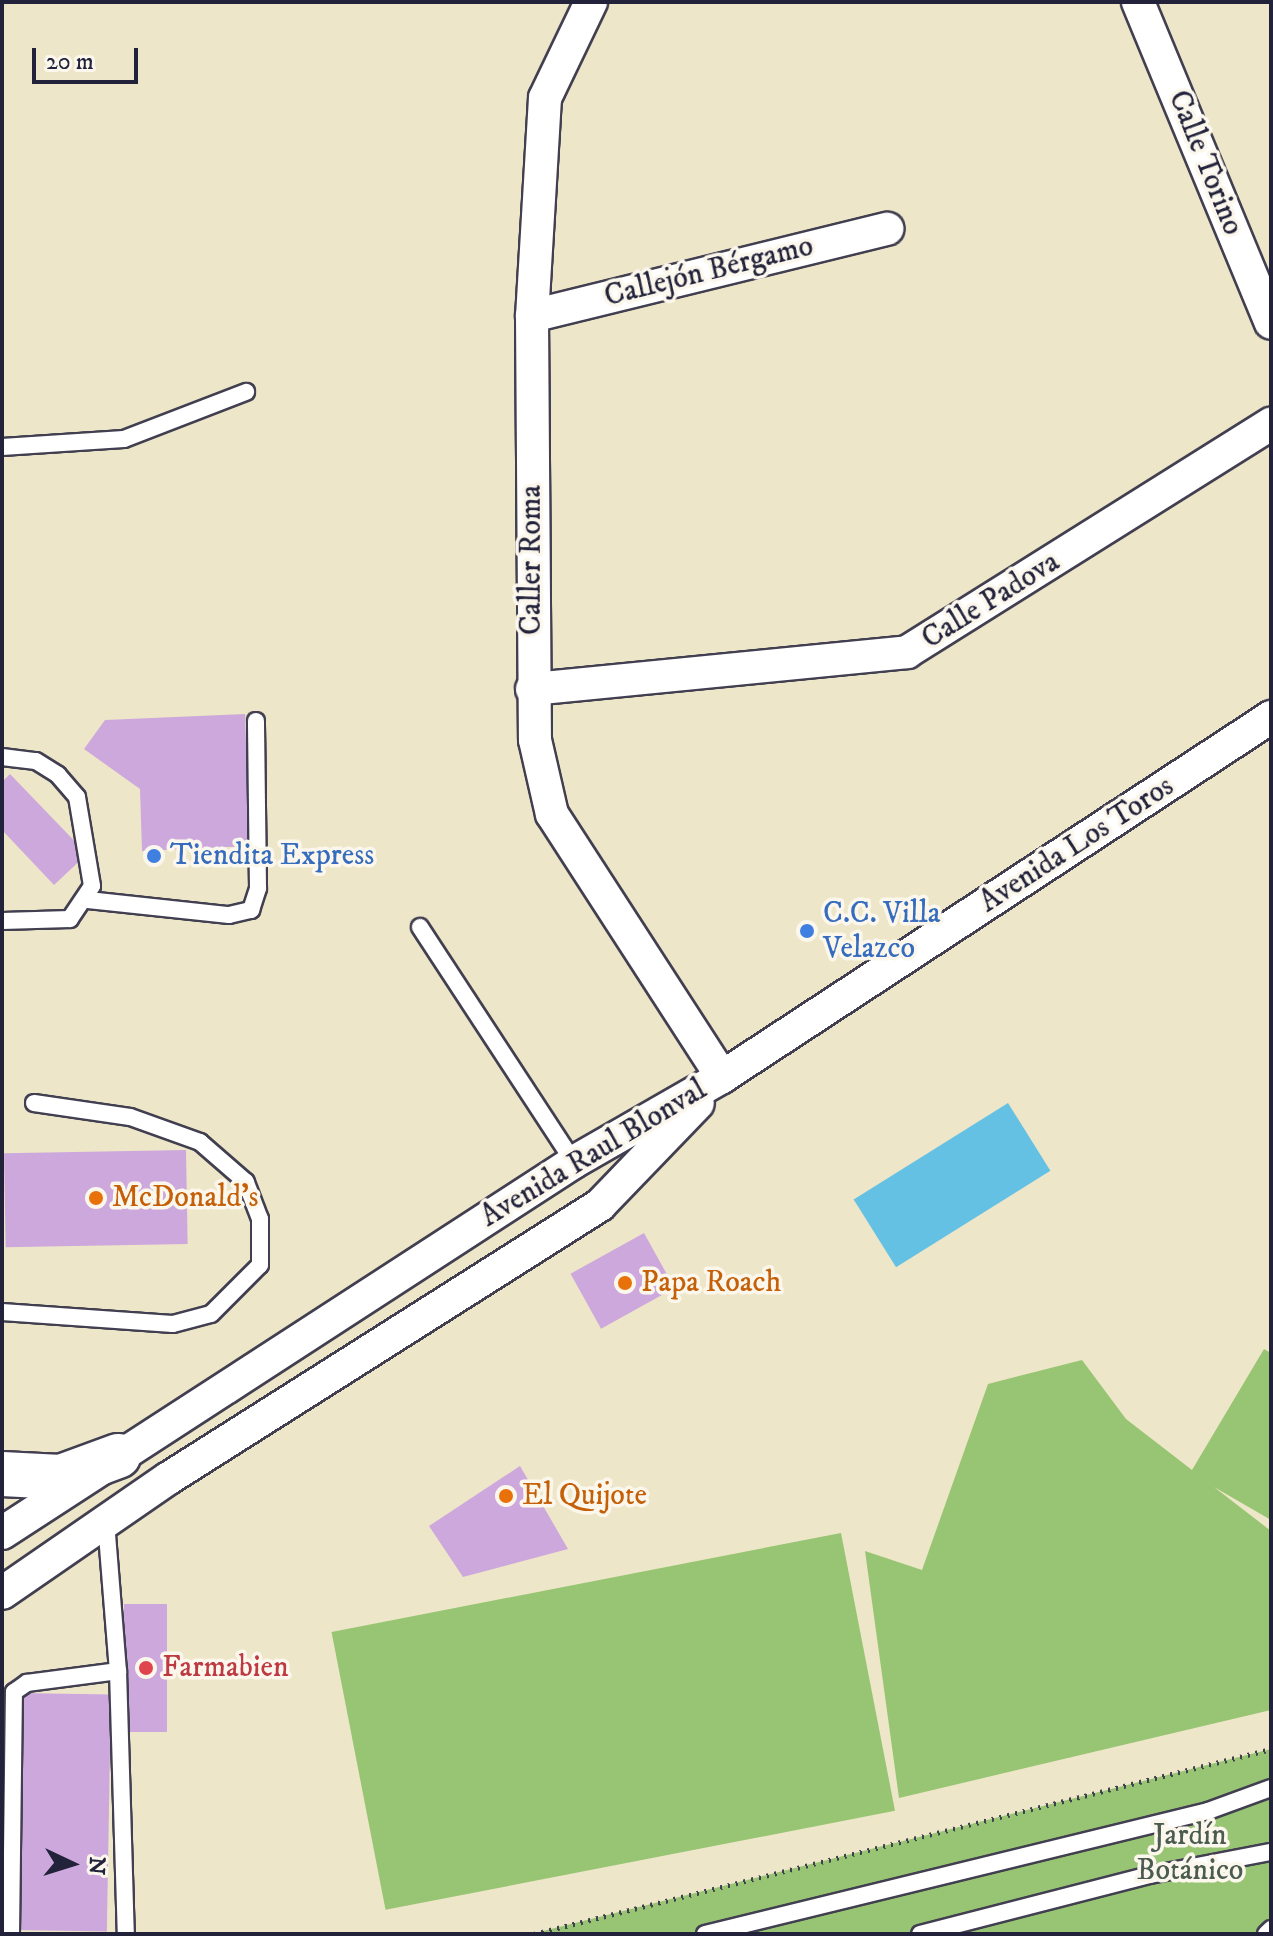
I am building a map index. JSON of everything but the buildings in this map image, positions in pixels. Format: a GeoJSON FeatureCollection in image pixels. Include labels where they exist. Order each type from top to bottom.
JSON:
{"type":"FeatureCollection","features":[{"type":"Feature","properties":{"kind":"main road"},"geometry":{"type":"LineString","coordinates":[[2,1474],[61,1477],[118,1456]]}},
{"type":"Feature","properties":{"kind":"street","name":"Caller Roma"},"geometry":{"type":"LineString","coordinates":[[591,2],[545,98],[532,316],[532,689],[535,740],[552,814],[722,1077]]}},
{"type":"Feature","properties":{"kind":"street","name":"Calle Torino"},"geometry":{"type":"LineString","coordinates":[[1138,2],[1271,323]]}},
{"type":"Feature","properties":{"kind":"street","name":"Callejón Bérgamo"},"geometry":{"type":"LineString","coordinates":[[532,316],[887,229]]}},
{"type":"Feature","properties":{"kind":"street","name":"Calle Padova"},"geometry":{"type":"LineString","coordinates":[[532,689],[907,652],[1271,424]]}},
{"type":"Feature","properties":{"kind":"street","name":"Avenida Los Toros"},"geometry":{"type":"LineString","coordinates":[[722,1077],[1271,717]]}},
{"type":"Feature","properties":{"kind":"street","name":"Avenida Raul Blonval"},"geometry":{"type":"LineString","coordinates":[[2,1533],[574,1162],[722,1077]]}},
{"type":"Feature","properties":{"kind":"street","name":"Avenida Raul Blonval"},"geometry":{"type":"LineString","coordinates":[[2,1593],[106,1522],[600,1205],[722,1077]]}},
{"type":"Feature","properties":{"kind":"lane"},"geometry":{"type":"LineString","coordinates":[[2,447],[124,439],[246,392]]}},
{"type":"Feature","properties":{"kind":"lane"},"geometry":{"type":"LineString","coordinates":[[88,900],[229,915],[251,910],[258,888],[256,721]]}},
{"type":"Feature","properties":{"kind":"lane"},"geometry":{"type":"LineString","coordinates":[[2,757],[36,761],[58,775],[77,797],[92,886],[88,900],[70,919],[2,921]]}},
{"type":"Feature","properties":{"kind":"lane"},"geometry":{"type":"LineString","coordinates":[[420,927],[574,1162]]}},
{"type":"Feature","properties":{"kind":"lane"},"geometry":{"type":"LineString","coordinates":[[2,1312],[173,1324],[211,1314],[260,1265],[260,1219],[246,1182],[200,1142],[130,1117],[34,1103]]}},
{"type":"Feature","properties":{"kind":"lane"},"geometry":{"type":"LineString","coordinates":[[106,1522],[118,1671],[126,1934]]}},
{"type":"Feature","properties":{"kind":"lane"},"geometry":{"type":"LineString","coordinates":[[11,1934],[14,1692],[27,1683],[118,1671]]}},
{"type":"Feature","properties":{"kind":"lane"},"geometry":{"type":"LineString","coordinates":[[705,1934],[1208,1811],[1271,1788]]}},
{"type":"Feature","properties":{"kind":"lane"},"geometry":{"type":"LineString","coordinates":[[920,1934],[1150,1875],[1271,1852]]}},
{"type":"Feature","properties":{"kind":"lane"},"geometry":{"type":"LineString","coordinates":[[1266,1934],[1271,1929]]}},
{"type":"Feature","properties":{"kind":"path"},"geometry":{"type":"LineString","coordinates":[[534,1934],[1271,1749]]}},
{"type":"Feature","properties":{"kind":"green space"},"geometry":{"type":"Polygon","coordinates":[[[1264,1349],[1271,1353],[1271,1520],[1214,1487],[1271,1531],[1271,1710],[899,1798],[865,1551],[922,1570],[988,1384],[1082,1360],[1126,1419],[1192,1470],[1264,1349]]]}},
{"type":"Feature","properties":{"kind":"green space"},"geometry":{"type":"Polygon","coordinates":[[[841,1533],[895,1811],[386,1910],[332,1632],[841,1533]]]}},
{"type":"Feature","properties":{"kind":"green space","name":"Jardín Botánico"},"geometry":{"type":"Polygon","coordinates":[[[1271,1749],[1271,1934],[531,1934],[1271,1749]]]}},
{"type":"Feature","properties":{"kind":"water"},"geometry":{"type":"Polygon","coordinates":[[[1008,1103],[1050,1171],[896,1267],[854,1199],[1008,1103]]]}},
{"type":"Feature","properties":{"kind":"place","name":"Tiendita Express"},"geometry":{"type":"Point","coordinates":[154,856]}},
{"type":"Feature","properties":{"kind":"place","name":"C.C. Villa Velazco"},"geometry":{"type":"Point","coordinates":[807,931]}},
{"type":"Feature","properties":{"kind":"place","name":"McDonald's"},"geometry":{"type":"Point","coordinates":[96,1198]}},
{"type":"Feature","properties":{"kind":"place","name":"Papa Roach"},"geometry":{"type":"Point","coordinates":[625,1283]}},
{"type":"Feature","properties":{"kind":"place","name":"El Quijote"},"geometry":{"type":"Point","coordinates":[506,1496]}},
{"type":"Feature","properties":{"kind":"place","name":"Farmabien"},"geometry":{"type":"Point","coordinates":[146,1668]}}]}
